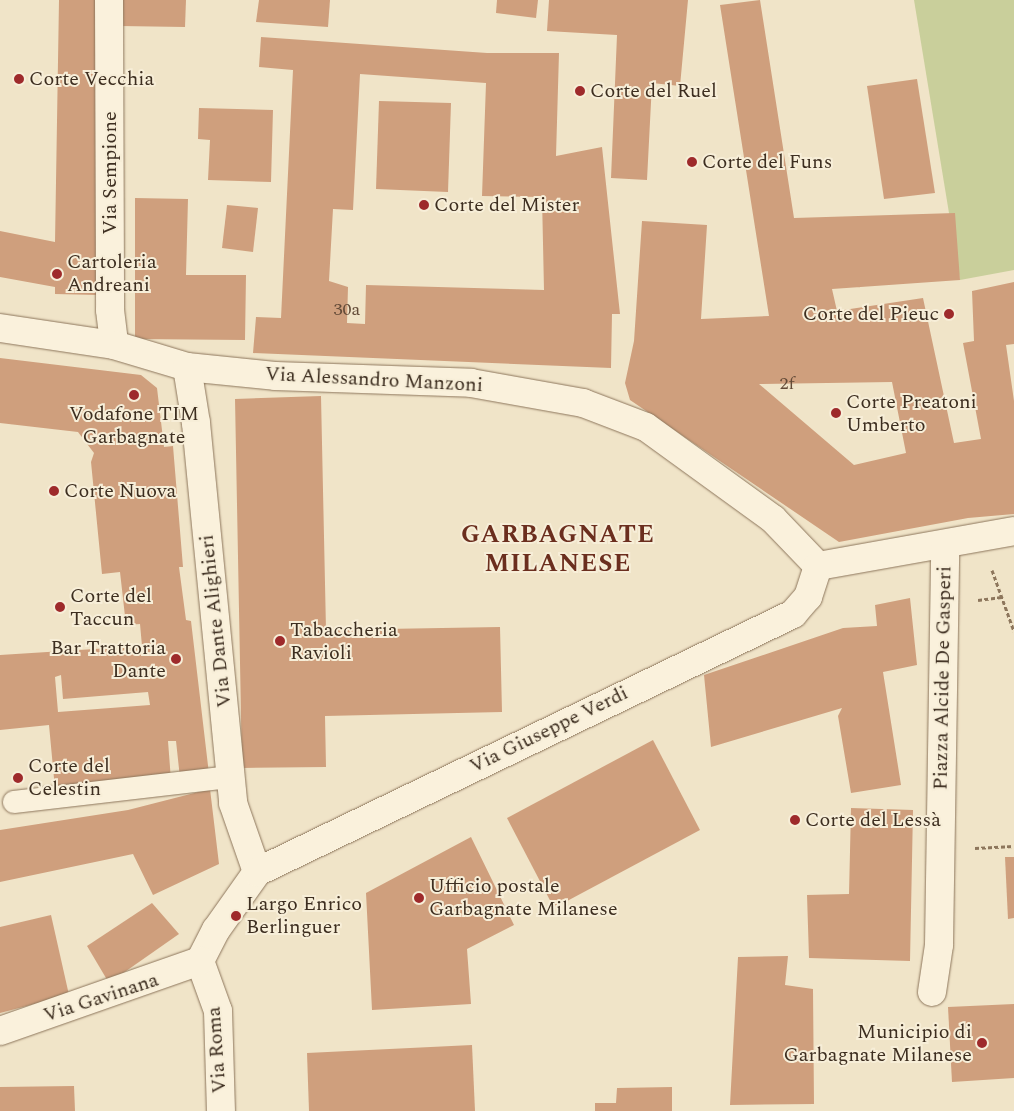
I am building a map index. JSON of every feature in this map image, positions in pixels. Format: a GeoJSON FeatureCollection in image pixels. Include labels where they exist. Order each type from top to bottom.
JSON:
{"type":"FeatureCollection","features":[{"type":"Feature","properties":{"kind":"street","name":"Via Sempione"},"geometry":{"type":"LineString","coordinates":[[109,0],[110,310],[114,345]]}},
{"type":"Feature","properties":{"kind":"street","name":"Via Alessandro Manzoni"},"geometry":{"type":"LineString","coordinates":[[0,328],[114,345],[186,367],[274,376],[471,383],[583,403],[646,427],[773,519],[818,566]]}},
{"type":"Feature","properties":{"kind":"street","name":"Via Dante Alighieri"},"geometry":{"type":"LineString","coordinates":[[186,367],[196,423],[231,777],[245,848],[257,872]]}},
{"type":"Feature","properties":{"kind":"street"},"geometry":{"type":"LineString","coordinates":[[818,566],[1014,531]]}},
{"type":"Feature","properties":{"kind":"street","name":"Piazza Alcide De Gasperi"},"geometry":{"type":"LineString","coordinates":[[932,992],[938,945],[945,544]]}},
{"type":"Feature","properties":{"kind":"street","name":"Via Giuseppe Verdi"},"geometry":{"type":"LineString","coordinates":[[257,872],[793,614],[808,597],[818,566]]}},
{"type":"Feature","properties":{"kind":"street"},"geometry":{"type":"LineString","coordinates":[[200,962],[216,930],[257,872]]}},
{"type":"Feature","properties":{"kind":"street","name":"Via Gavinana"},"geometry":{"type":"LineString","coordinates":[[0,1031],[200,962]]}},
{"type":"Feature","properties":{"kind":"street","name":"Via Roma"},"geometry":{"type":"LineString","coordinates":[[200,962],[218,1011],[221,1111]]}},
{"type":"Feature","properties":{"kind":"lane"},"geometry":{"type":"LineString","coordinates":[[14,802],[231,777]]}},
{"type":"Feature","properties":{"kind":"path"},"geometry":{"type":"LineString","coordinates":[[980,537],[1014,631]]}},
{"type":"Feature","properties":{"kind":"green space"},"geometry":{"type":"Polygon","coordinates":[[[914,0],[1014,0],[1014,270],[960,280],[914,0]]]}},
{"type":"Feature","properties":{"kind":"building"},"geometry":{"type":"Polygon","coordinates":[[[59,0],[95,0],[97,295],[55,294],[55,287],[0,277],[0,231],[55,242],[59,0]]]}},
{"type":"Feature","properties":{"kind":"building"},"geometry":{"type":"Polygon","coordinates":[[[120,0],[186,0],[185,27],[120,26],[120,0]]]}},
{"type":"Feature","properties":{"kind":"building"},"geometry":{"type":"Polygon","coordinates":[[[259,0],[330,0],[328,27],[256,22],[259,0]]]}},
{"type":"Feature","properties":{"kind":"building"},"geometry":{"type":"Polygon","coordinates":[[[497,0],[538,0],[536,18],[496,13],[497,0]]]}},
{"type":"Feature","properties":{"kind":"building"},"geometry":{"type":"Polygon","coordinates":[[[549,0],[688,0],[680,86],[652,83],[647,180],[611,178],[617,35],[547,31],[549,0]]]}},
{"type":"Feature","properties":{"kind":"building"},"geometry":{"type":"Polygon","coordinates":[[[760,0],[794,218],[955,213],[960,280],[832,289],[837,311],[923,298],[954,443],[981,439],[963,343],[974,341],[972,291],[1014,282],[1014,344],[1006,345],[1014,401],[1014,514],[968,518],[839,542],[630,400],[625,383],[634,341],[642,221],[707,225],[701,319],[769,316],[720,5],[760,0]],[[892,382],[759,384],[854,465],[906,453],[892,382]]]}},
{"type":"Feature","properties":{"kind":"building"},"geometry":{"type":"Polygon","coordinates":[[[261,37],[487,53],[559,53],[556,156],[602,147],[620,314],[612,314],[611,368],[253,353],[256,317],[281,318],[293,70],[259,67],[261,37]],[[360,74],[353,210],[333,209],[329,281],[348,287],[347,323],[365,324],[366,285],[544,290],[542,197],[482,196],[486,83],[360,74]]]}},
{"type":"Feature","properties":{"kind":"building"},"geometry":{"type":"Polygon","coordinates":[[[917,79],[935,193],[884,199],[867,86],[917,79]]]}},
{"type":"Feature","properties":{"kind":"building"},"geometry":{"type":"Polygon","coordinates":[[[379,101],[451,103],[448,192],[376,189],[379,101]]]}},
{"type":"Feature","properties":{"kind":"building"},"geometry":{"type":"Polygon","coordinates":[[[199,108],[273,110],[271,182],[208,180],[210,140],[198,139],[199,108]]]}},
{"type":"Feature","properties":{"kind":"building"},"geometry":{"type":"Polygon","coordinates":[[[135,198],[188,199],[186,275],[246,275],[245,340],[135,339],[135,198]]]}},
{"type":"Feature","properties":{"kind":"building"},"geometry":{"type":"Polygon","coordinates":[[[227,205],[258,208],[253,252],[222,248],[227,205]]]}},
{"type":"Feature","properties":{"kind":"building"},"geometry":{"type":"Polygon","coordinates":[[[0,358],[141,375],[157,388],[164,447],[173,446],[183,567],[179,567],[186,620],[191,621],[209,774],[180,778],[176,741],[168,741],[171,780],[55,789],[49,725],[0,730],[0,655],[142,646],[140,624],[126,625],[120,572],[102,574],[91,462],[94,453],[78,432],[0,423],[0,358]],[[61,675],[55,677],[58,712],[150,705],[148,692],[63,699],[61,675]]]}},
{"type":"Feature","properties":{"kind":"building"},"geometry":{"type":"Polygon","coordinates":[[[321,396],[326,630],[500,627],[502,712],[325,716],[326,767],[242,768],[235,399],[321,396]]]}},
{"type":"Feature","properties":{"kind":"building"},"geometry":{"type":"Polygon","coordinates":[[[910,598],[917,665],[883,672],[901,785],[851,793],[838,716],[842,708],[711,747],[704,675],[843,628],[877,626],[875,605],[910,598]]]}},
{"type":"Feature","properties":{"kind":"building"},"geometry":{"type":"Polygon","coordinates":[[[653,740],[700,830],[554,908],[507,818],[653,740]]]}},
{"type":"Feature","properties":{"kind":"building"},"geometry":{"type":"Polygon","coordinates":[[[210,789],[219,864],[153,895],[133,854],[0,882],[0,830],[128,810],[210,789]]]}},
{"type":"Feature","properties":{"kind":"building"},"geometry":{"type":"Polygon","coordinates":[[[851,808],[913,810],[910,961],[809,958],[807,895],[849,894],[851,808]]]}},
{"type":"Feature","properties":{"kind":"building"},"geometry":{"type":"Polygon","coordinates":[[[471,837],[514,925],[467,949],[471,1004],[372,1010],[366,893],[471,837]]]}},
{"type":"Feature","properties":{"kind":"building"},"geometry":{"type":"Polygon","coordinates":[[[1005,857],[1014,857],[1014,918],[1008,919],[1005,857]]]}},
{"type":"Feature","properties":{"kind":"building"},"geometry":{"type":"Polygon","coordinates":[[[152,903],[179,934],[109,983],[87,946],[152,903]]]}},
{"type":"Feature","properties":{"kind":"building"},"geometry":{"type":"Polygon","coordinates":[[[51,915],[69,995],[0,1013],[0,927],[51,915]]]}},
{"type":"Feature","properties":{"kind":"building"},"geometry":{"type":"Polygon","coordinates":[[[788,956],[785,985],[813,989],[814,1104],[730,1105],[738,957],[788,956]]]}},
{"type":"Feature","properties":{"kind":"building","name":"Municipio di Garbagnate Milanese"},"geometry":{"type":"Polygon","coordinates":[[[1014,1004],[1014,1078],[952,1082],[948,1007],[1014,1004]]]}},
{"type":"Feature","properties":{"kind":"building"},"geometry":{"type":"Polygon","coordinates":[[[472,1045],[475,1111],[309,1111],[307,1053],[472,1045]]]}},
{"type":"Feature","properties":{"kind":"building"},"geometry":{"type":"Polygon","coordinates":[[[74,1086],[75,1111],[0,1111],[0,1087],[74,1086]]]}},
{"type":"Feature","properties":{"kind":"building"},"geometry":{"type":"Polygon","coordinates":[[[672,1087],[672,1111],[595,1111],[595,1103],[616,1103],[617,1088],[672,1087]]]}},
{"type":"Feature","properties":{"kind":"place","name":"Corte Vecchia"},"geometry":{"type":"Point","coordinates":[19,79]}},
{"type":"Feature","properties":{"kind":"place","name":"Corte del Ruel"},"geometry":{"type":"Point","coordinates":[580,91]}},
{"type":"Feature","properties":{"kind":"place","name":"Corte del Funs"},"geometry":{"type":"Point","coordinates":[692,162]}},
{"type":"Feature","properties":{"kind":"place","name":"Corte del Mister"},"geometry":{"type":"Point","coordinates":[424,205]}},
{"type":"Feature","properties":{"kind":"place","name":"Cartoleria Andreani"},"geometry":{"type":"Point","coordinates":[57,274]}},
{"type":"Feature","properties":{"kind":"place","name":"Corte del Pieuc"},"geometry":{"type":"Point","coordinates":[949,314]}},
{"type":"Feature","properties":{"kind":"place","name":"Vodafone TIM Garbagnate"},"geometry":{"type":"Point","coordinates":[134,395]}},
{"type":"Feature","properties":{"kind":"place","name":"Corte Preatoni Umberto"},"geometry":{"type":"Point","coordinates":[836,413]}},
{"type":"Feature","properties":{"kind":"place","name":"Corte Nuova"},"geometry":{"type":"Point","coordinates":[54,491]}},
{"type":"Feature","properties":{"kind":"place","name":"Corte del Taccun"},"geometry":{"type":"Point","coordinates":[60,607]}},
{"type":"Feature","properties":{"kind":"place","name":"Tabaccheria Ravioli"},"geometry":{"type":"Point","coordinates":[280,641]}},
{"type":"Feature","properties":{"kind":"place","name":"Bar Trattoria Dante"},"geometry":{"type":"Point","coordinates":[176,659]}},
{"type":"Feature","properties":{"kind":"place","name":"Corte del Celestin"},"geometry":{"type":"Point","coordinates":[18,778]}},
{"type":"Feature","properties":{"kind":"place","name":"Corte del Lessà"},"geometry":{"type":"Point","coordinates":[795,820]}},
{"type":"Feature","properties":{"kind":"place","name":"Ufficio postale Garbagnate Milanese"},"geometry":{"type":"Point","coordinates":[419,898]}},
{"type":"Feature","properties":{"kind":"place","name":"Largo Enrico Berlinguer"},"geometry":{"type":"Point","coordinates":[236,916]}},
{"type":"Feature","properties":{"kind":"place","name":"Municipio di Garbagnate Milanese"},"geometry":{"type":"Point","coordinates":[982,1043]}},
{"type":"Feature","properties":{"kind":"district","name":"GARBAGNATE MILANESE"},"geometry":{"type":"Point","coordinates":[558,550]}}]}
